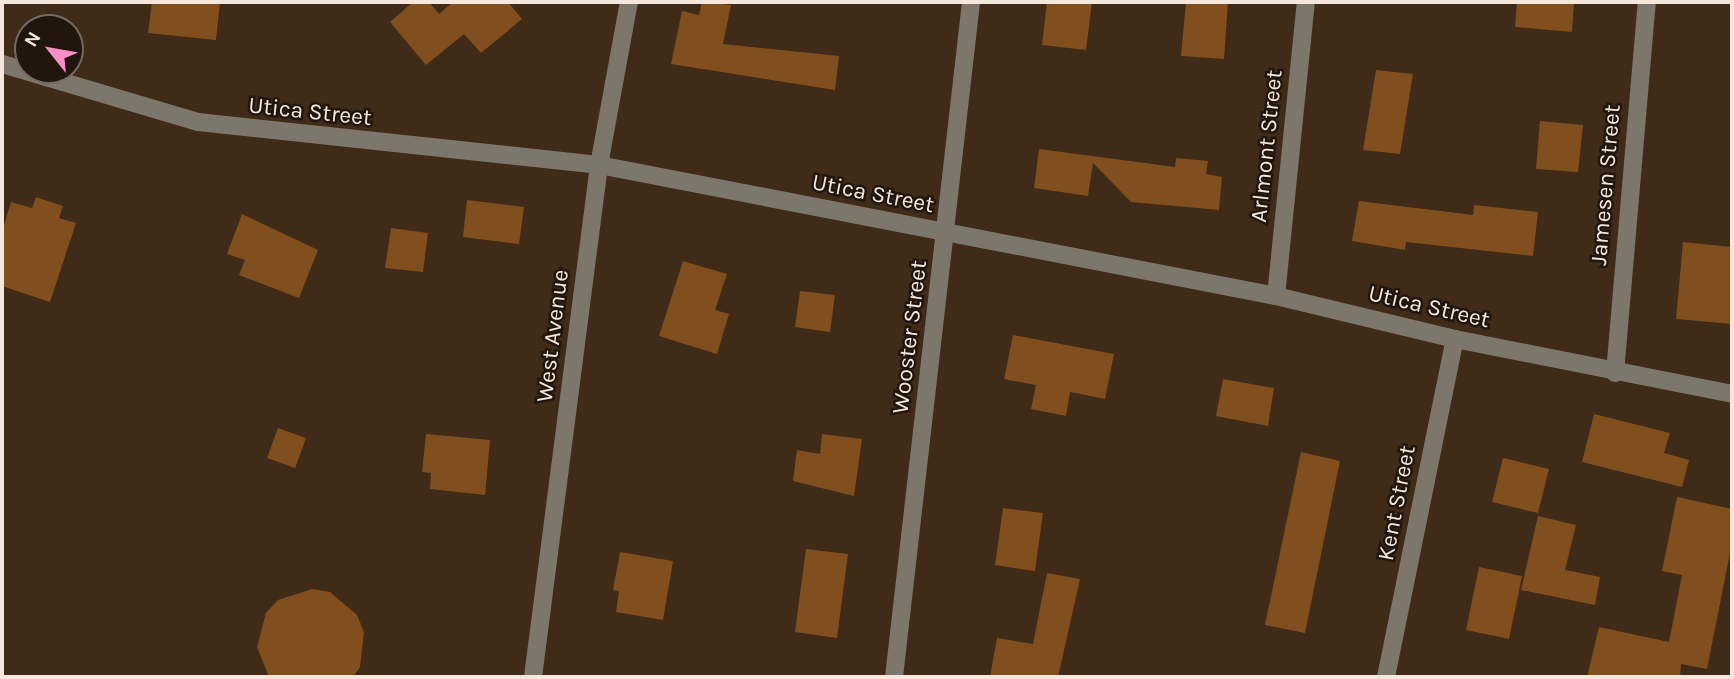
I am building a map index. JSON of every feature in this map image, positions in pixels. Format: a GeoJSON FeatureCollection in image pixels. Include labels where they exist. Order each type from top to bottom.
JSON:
{"type":"FeatureCollection","features":[{"type":"Feature","properties":{"kind":"street","name":"West Avenue"},"geometry":{"type":"LineString","coordinates":[[533,677],[599,165],[629,2]]}},
{"type":"Feature","properties":{"kind":"street","name":"Wooster Street"},"geometry":{"type":"LineString","coordinates":[[894,677],[948,234],[971,2]]}},
{"type":"Feature","properties":{"kind":"street","name":"Arlmont Street"},"geometry":{"type":"LineString","coordinates":[[1276,296],[1306,2]]}},
{"type":"Feature","properties":{"kind":"street","name":"Jamesen Street"},"geometry":{"type":"LineString","coordinates":[[1615,373],[1647,2]]}},
{"type":"Feature","properties":{"kind":"street","name":"Utica Street"},"geometry":{"type":"LineString","coordinates":[[2,64],[198,122],[599,165],[1276,296],[1454,339],[1615,373],[1732,394]]}},
{"type":"Feature","properties":{"kind":"street","name":"Kent Street"},"geometry":{"type":"LineString","coordinates":[[1387,677],[1454,339]]}},
{"type":"Feature","properties":{"kind":"building"},"geometry":{"type":"Polygon","coordinates":[[[152,2],[220,2],[216,40],[148,33],[152,2]]]}},
{"type":"Feature","properties":{"kind":"building"},"geometry":{"type":"Polygon","coordinates":[[[413,2],[429,2],[439,14],[453,2],[508,2],[522,19],[481,53],[464,34],[426,65],[390,22],[413,2]]]}},
{"type":"Feature","properties":{"kind":"building"},"geometry":{"type":"Polygon","coordinates":[[[702,2],[731,5],[723,44],[839,56],[835,90],[671,64],[682,11],[699,15],[702,2]]]}},
{"type":"Feature","properties":{"kind":"building"},"geometry":{"type":"Polygon","coordinates":[[[1047,2],[1092,2],[1086,50],[1042,45],[1047,2]]]}},
{"type":"Feature","properties":{"kind":"building"},"geometry":{"type":"Polygon","coordinates":[[[1186,2],[1228,2],[1224,59],[1181,56],[1186,2]]]}},
{"type":"Feature","properties":{"kind":"building"},"geometry":{"type":"Polygon","coordinates":[[[1517,2],[1574,2],[1572,32],[1515,27],[1517,2]]]}},
{"type":"Feature","properties":{"kind":"building"},"geometry":{"type":"Polygon","coordinates":[[[1376,70],[1413,74],[1400,154],[1363,150],[1376,70]]]}},
{"type":"Feature","properties":{"kind":"building"},"geometry":{"type":"Polygon","coordinates":[[[1540,121],[1583,125],[1578,172],[1536,169],[1540,121]]]}},
{"type":"Feature","properties":{"kind":"building"},"geometry":{"type":"Polygon","coordinates":[[[1039,149],[1175,167],[1176,158],[1208,161],[1206,174],[1222,177],[1219,210],[1131,202],[1093,163],[1088,196],[1034,188],[1039,149]]]}},
{"type":"Feature","properties":{"kind":"building"},"geometry":{"type":"Polygon","coordinates":[[[36,197],[63,206],[59,218],[76,223],[50,302],[2,286],[2,232],[11,202],[32,208],[36,197]]]}},
{"type":"Feature","properties":{"kind":"building"},"geometry":{"type":"Polygon","coordinates":[[[467,200],[524,207],[519,244],[463,237],[467,200]]]}},
{"type":"Feature","properties":{"kind":"building"},"geometry":{"type":"Polygon","coordinates":[[[1359,201],[1473,215],[1474,205],[1538,212],[1533,256],[1406,242],[1405,250],[1352,241],[1359,201]]]}},
{"type":"Feature","properties":{"kind":"building"},"geometry":{"type":"Polygon","coordinates":[[[242,214],[318,250],[299,298],[239,275],[245,260],[227,254],[242,214]]]}},
{"type":"Feature","properties":{"kind":"building"},"geometry":{"type":"Polygon","coordinates":[[[391,228],[428,233],[423,272],[385,268],[391,228]]]}},
{"type":"Feature","properties":{"kind":"building"},"geometry":{"type":"Polygon","coordinates":[[[1683,242],[1732,247],[1732,324],[1676,319],[1683,242]]]}},
{"type":"Feature","properties":{"kind":"building"},"geometry":{"type":"Polygon","coordinates":[[[683,261],[727,274],[715,310],[729,314],[717,354],[659,336],[683,261]]]}},
{"type":"Feature","properties":{"kind":"building"},"geometry":{"type":"Polygon","coordinates":[[[800,291],[835,295],[830,332],[795,327],[800,291]]]}},
{"type":"Feature","properties":{"kind":"building"},"geometry":{"type":"Polygon","coordinates":[[[1013,335],[1114,354],[1105,399],[1070,392],[1066,416],[1031,409],[1036,385],[1004,379],[1013,335]]]}},
{"type":"Feature","properties":{"kind":"building"},"geometry":{"type":"Polygon","coordinates":[[[1223,379],[1274,388],[1268,426],[1216,416],[1223,379]]]}},
{"type":"Feature","properties":{"kind":"building"},"geometry":{"type":"Polygon","coordinates":[[[1594,414],[1670,433],[1664,453],[1689,460],[1682,487],[1582,462],[1594,414]]]}},
{"type":"Feature","properties":{"kind":"building"},"geometry":{"type":"Polygon","coordinates":[[[278,428],[306,438],[295,468],[267,458],[278,428]]]}},
{"type":"Feature","properties":{"kind":"building"},"geometry":{"type":"Polygon","coordinates":[[[426,434],[490,440],[485,495],[430,489],[431,473],[422,472],[426,434]]]}},
{"type":"Feature","properties":{"kind":"building"},"geometry":{"type":"Polygon","coordinates":[[[822,434],[862,439],[854,496],[793,481],[797,450],[820,454],[822,434]]]}},
{"type":"Feature","properties":{"kind":"building"},"geometry":{"type":"Polygon","coordinates":[[[1301,452],[1340,461],[1305,633],[1265,625],[1301,452]]]}},
{"type":"Feature","properties":{"kind":"building"},"geometry":{"type":"Polygon","coordinates":[[[1503,458],[1549,469],[1538,513],[1492,502],[1503,458]]]}},
{"type":"Feature","properties":{"kind":"building"},"geometry":{"type":"Polygon","coordinates":[[[1677,497],[1732,509],[1732,543],[1707,669],[1681,664],[1680,677],[1587,677],[1599,627],[1669,642],[1682,575],[1662,571],[1677,497]]]}},
{"type":"Feature","properties":{"kind":"building"},"geometry":{"type":"Polygon","coordinates":[[[1003,508],[1043,513],[1035,571],[995,565],[1003,508]]]}},
{"type":"Feature","properties":{"kind":"building"},"geometry":{"type":"Polygon","coordinates":[[[1538,516],[1576,525],[1565,570],[1600,577],[1595,605],[1521,590],[1538,516]]]}},
{"type":"Feature","properties":{"kind":"building"},"geometry":{"type":"Polygon","coordinates":[[[806,549],[848,554],[837,638],[795,632],[806,549]]]}},
{"type":"Feature","properties":{"kind":"building"},"geometry":{"type":"Polygon","coordinates":[[[620,552],[673,561],[663,620],[616,612],[619,591],[613,590],[620,552]]]}},
{"type":"Feature","properties":{"kind":"building"},"geometry":{"type":"Polygon","coordinates":[[[1479,567],[1522,576],[1509,639],[1466,630],[1479,567]]]}},
{"type":"Feature","properties":{"kind":"building"},"geometry":{"type":"Polygon","coordinates":[[[1047,573],[1080,579],[1058,677],[990,677],[997,638],[1033,644],[1047,573]]]}},
{"type":"Feature","properties":{"kind":"building"},"geometry":{"type":"Polygon","coordinates":[[[312,589],[330,592],[357,615],[364,632],[360,667],[353,677],[269,677],[257,647],[266,613],[278,600],[312,589]]]}}]}
